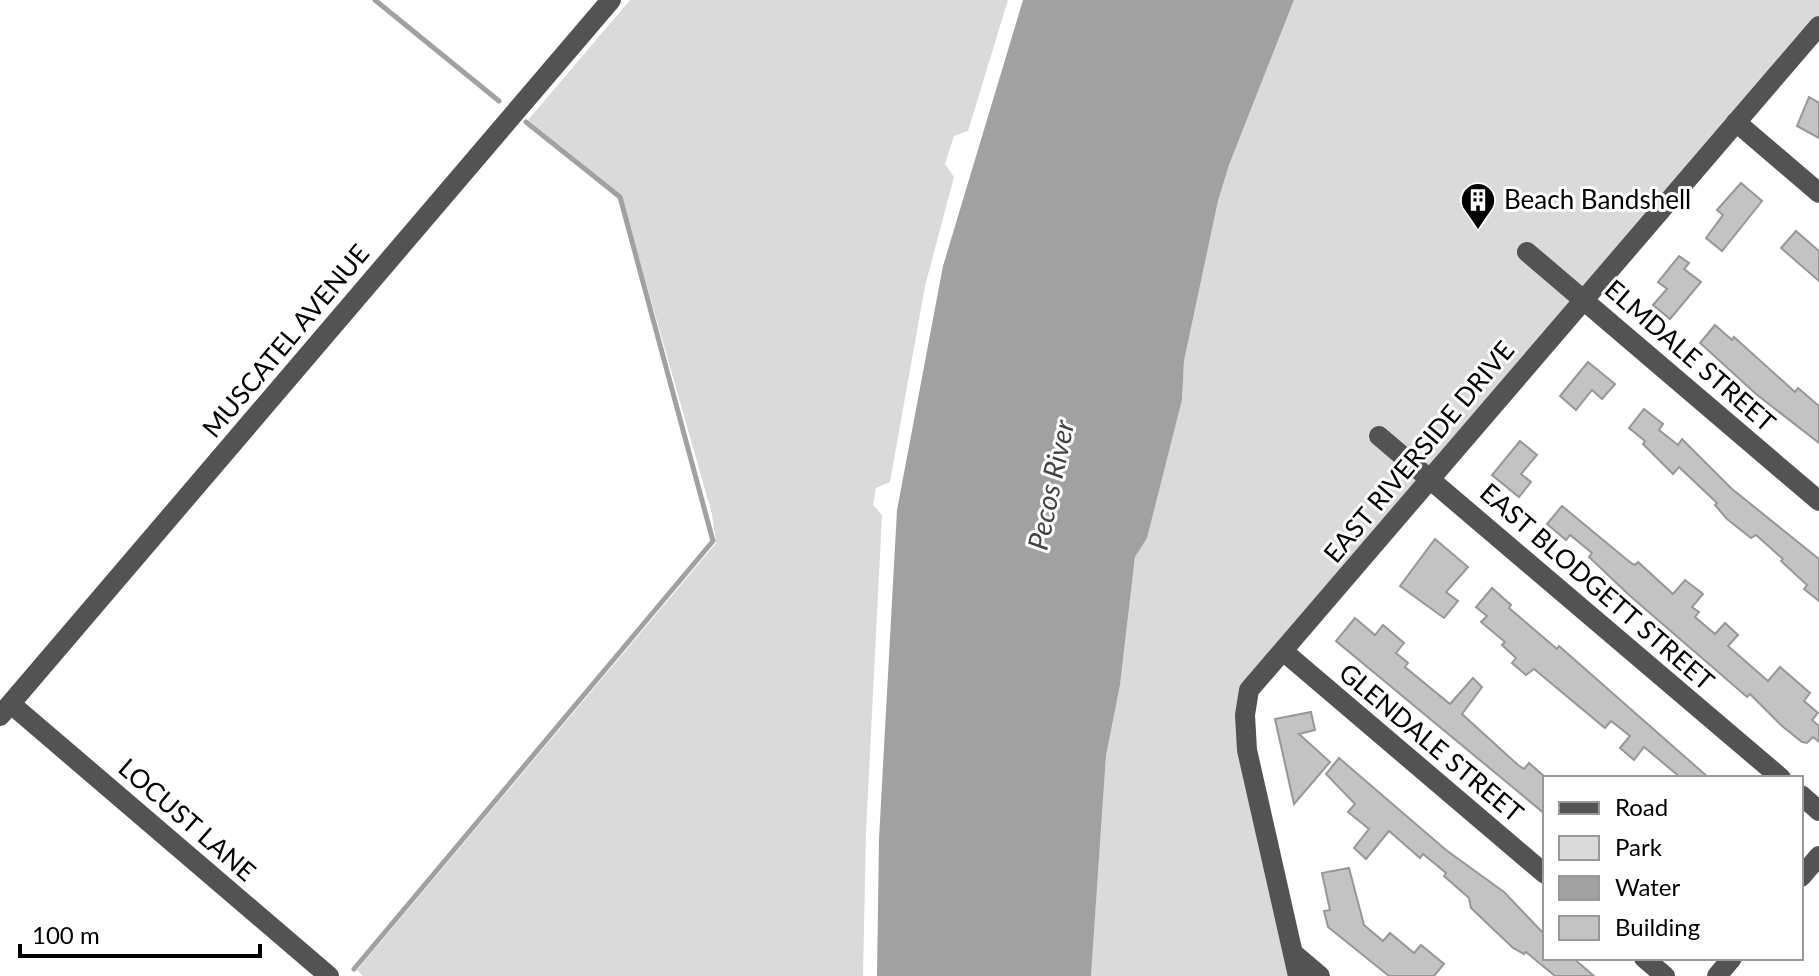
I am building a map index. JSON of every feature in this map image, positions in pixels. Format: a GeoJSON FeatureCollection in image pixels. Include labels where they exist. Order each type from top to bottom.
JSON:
{"type":"FeatureCollection","features":[{"type":"Feature","properties":{"kind":"street","name":"MUSCATEL AVENUE"},"geometry":{"type":"LineString","coordinates":[[5,710],[611,0]]}},
{"type":"Feature","properties":{"kind":"street","name":"EAST RIVERSIDE DRIVE"},"geometry":{"type":"LineString","coordinates":[[1298,976],[1245,735],[1249,690],[1819,26]]}},
{"type":"Feature","properties":{"kind":"street"},"geometry":{"type":"LineString","coordinates":[[1736,122],[1819,193]]}},
{"type":"Feature","properties":{"kind":"street","name":"ELMDALE STREET"},"geometry":{"type":"LineString","coordinates":[[1527,252],[1819,501]]}},
{"type":"Feature","properties":{"kind":"street","name":"EAST BLODGETT STREET"},"geometry":{"type":"LineString","coordinates":[[1379,436],[1779,776]]}},
{"type":"Feature","properties":{"kind":"street","name":"GLENDALE STREET"},"geometry":{"type":"LineString","coordinates":[[1283,651],[1543,872]]}},
{"type":"Feature","properties":{"kind":"street","name":"LOCUST LANE"},"geometry":{"type":"LineString","coordinates":[[5,710],[329,976]]}},
{"type":"Feature","properties":{"kind":"street"},"geometry":{"type":"LineString","coordinates":[[1803,797],[1819,811]]}},
{"type":"Feature","properties":{"kind":"street"},"geometry":{"type":"LineString","coordinates":[[1803,875],[1819,856]]}},
{"type":"Feature","properties":{"kind":"street"},"geometry":{"type":"LineString","coordinates":[[1294,954],[1320,976]]}},
{"type":"Feature","properties":{"kind":"street"},"geometry":{"type":"LineString","coordinates":[[1646,960],[1665,976]]}},
{"type":"Feature","properties":{"kind":"street"},"geometry":{"type":"LineString","coordinates":[[1717,976],[1730,960]]}},
{"type":"Feature","properties":{"kind":"green space"},"geometry":{"type":"Polygon","coordinates":[[[630,0],[1008,0],[968,131],[954,136],[945,164],[954,177],[925,286],[890,482],[876,488],[873,505],[882,515],[866,832],[863,976],[363,976],[357,970],[716,543],[712,514],[621,195],[528,120],[630,0]]]}},
{"type":"Feature","properties":{"kind":"green space"},"geometry":{"type":"Polygon","coordinates":[[[1294,0],[1819,0],[1819,26],[1246,702],[1298,976],[1091,976],[1106,756],[1120,685],[1135,557],[1147,537],[1182,400],[1184,361],[1218,201],[1229,165],[1294,0]]]}},
{"type":"Feature","properties":{"kind":"water","name":"Pecos River"},"geometry":{"type":"Polygon","coordinates":[[[1023,0],[1294,0],[1229,165],[1218,201],[1184,361],[1182,400],[1147,538],[1135,557],[1120,685],[1106,756],[1091,976],[877,976],[879,839],[897,510],[943,266],[1023,0]]]}},
{"type":"Feature","properties":{"kind":"building"},"geometry":{"type":"Polygon","coordinates":[[[1809,97],[1819,103],[1819,138],[1797,126],[1809,97]]]}},
{"type":"Feature","properties":{"kind":"building"},"geometry":{"type":"Polygon","coordinates":[[[1741,183],[1762,201],[1722,251],[1706,238],[1723,215],[1717,210],[1741,183]]]}},
{"type":"Feature","properties":{"kind":"building"},"geometry":{"type":"Polygon","coordinates":[[[1796,231],[1819,251],[1819,281],[1781,248],[1796,231]]]}},
{"type":"Feature","properties":{"kind":"building"},"geometry":{"type":"Polygon","coordinates":[[[1679,256],[1689,263],[1684,269],[1701,282],[1670,319],[1653,305],[1667,289],[1658,282],[1679,256]]]}},
{"type":"Feature","properties":{"kind":"building"},"geometry":{"type":"Polygon","coordinates":[[[1715,325],[1732,340],[1734,337],[1795,392],[1798,388],[1819,406],[1819,443],[1756,394],[1700,343],[1715,325]]]}},
{"type":"Feature","properties":{"kind":"building"},"geometry":{"type":"Polygon","coordinates":[[[1588,362],[1615,384],[1602,399],[1592,390],[1576,410],[1560,396],[1588,362]]]}},
{"type":"Feature","properties":{"kind":"building"},"geometry":{"type":"Polygon","coordinates":[[[1644,409],[1663,424],[1659,430],[1678,445],[1682,439],[1732,489],[1819,559],[1819,601],[1804,589],[1807,585],[1781,561],[1783,559],[1756,535],[1751,538],[1727,519],[1715,505],[1717,503],[1679,467],[1673,474],[1643,444],[1645,441],[1629,428],[1644,409]]]}},
{"type":"Feature","properties":{"kind":"building"},"geometry":{"type":"Polygon","coordinates":[[[1520,441],[1537,455],[1521,474],[1531,482],[1519,497],[1492,475],[1520,441]]]}},
{"type":"Feature","properties":{"kind":"building"},"geometry":{"type":"Polygon","coordinates":[[[1562,506],[1631,563],[1635,565],[1638,562],[1673,594],[1685,580],[1703,594],[1692,607],[1699,612],[1695,617],[1715,634],[1725,623],[1738,635],[1728,646],[1768,681],[1780,667],[1810,693],[1804,701],[1818,713],[1812,720],[1819,726],[1819,742],[1813,737],[1807,743],[1802,742],[1782,726],[1750,694],[1747,697],[1629,595],[1589,557],[1592,553],[1570,535],[1566,540],[1547,524],[1562,506]]]}},
{"type":"Feature","properties":{"kind":"building"},"geometry":{"type":"Polygon","coordinates":[[[1435,539],[1468,567],[1446,592],[1458,601],[1444,618],[1400,586],[1435,539]]]}},
{"type":"Feature","properties":{"kind":"building"},"geometry":{"type":"Polygon","coordinates":[[[1492,588],[1511,605],[1509,608],[1557,649],[1559,646],[1707,776],[1679,776],[1644,747],[1634,760],[1620,748],[1630,736],[1611,721],[1605,728],[1534,669],[1526,675],[1512,663],[1516,658],[1502,645],[1505,642],[1481,622],[1487,616],[1476,607],[1492,588]]]}},
{"type":"Feature","properties":{"kind":"building"},"geometry":{"type":"Polygon","coordinates":[[[1355,618],[1375,635],[1383,625],[1404,643],[1396,653],[1408,663],[1405,667],[1450,704],[1473,678],[1482,687],[1462,714],[1518,765],[1524,769],[1529,763],[1544,776],[1543,812],[1336,641],[1355,618]]]}},
{"type":"Feature","properties":{"kind":"building"},"geometry":{"type":"Polygon","coordinates":[[[1311,712],[1315,730],[1299,734],[1330,762],[1294,804],[1275,719],[1311,712]]]}},
{"type":"Feature","properties":{"kind":"building"},"geometry":{"type":"Polygon","coordinates":[[[1339,758],[1446,850],[1504,892],[1543,933],[1543,960],[1575,960],[1594,976],[1555,976],[1526,952],[1524,954],[1513,948],[1471,908],[1469,898],[1444,876],[1446,873],[1423,854],[1420,858],[1389,831],[1366,859],[1354,848],[1369,829],[1348,812],[1355,804],[1326,774],[1339,758]]]}},
{"type":"Feature","properties":{"kind":"building"},"geometry":{"type":"Polygon","coordinates":[[[1349,868],[1364,925],[1383,941],[1390,933],[1414,953],[1421,945],[1444,964],[1434,976],[1389,976],[1328,927],[1324,911],[1330,910],[1322,873],[1349,868]]]}},
{"type":"Feature","properties":{"kind":"waterway"},"geometry":{"type":"LineString","coordinates":[[375,0],[499,101]]}},
{"type":"Feature","properties":{"kind":"waterway"},"geometry":{"type":"LineString","coordinates":[[354,969],[713,541],[620,197],[526,122]]}},
{"type":"Feature","properties":{"kind":"place","name":"Beach Bandshell"},"geometry":{"type":"Point","coordinates":[1478,231]}}]}
